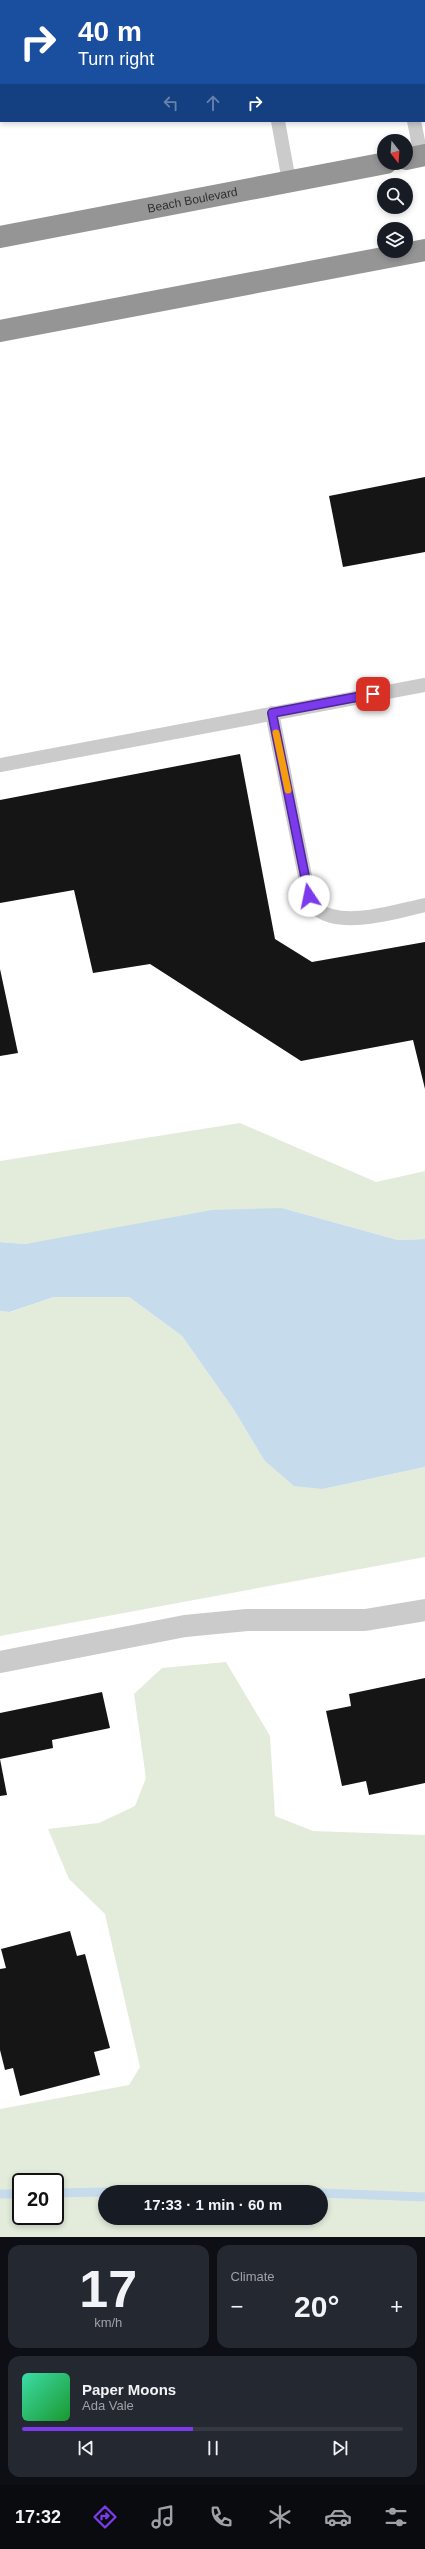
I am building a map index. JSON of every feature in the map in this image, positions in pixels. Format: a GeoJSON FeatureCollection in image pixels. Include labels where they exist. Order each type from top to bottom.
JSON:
{"type":"FeatureCollection","features":[{"type":"Feature","properties":{"kind":"highway","name":"Beach Boulevard"},"geometry":{"type":"LineString","coordinates":[[0,237],[377,165]]}},
{"type":"Feature","properties":{"kind":"highway"},"geometry":{"type":"LineString","coordinates":[[0,331],[425,250]]}},
{"type":"Feature","properties":{"kind":"street"},"geometry":{"type":"LineString","coordinates":[[0,1662],[185,1626],[247,1620],[365,1620],[425,1610]]}},
{"type":"Feature","properties":{"kind":"lane"},"geometry":{"type":"LineString","coordinates":[[278,122],[289,181]]}},
{"type":"Feature","properties":{"kind":"lane"},"geometry":{"type":"LineString","coordinates":[[414,122],[417,157]]}},
{"type":"Feature","properties":{"kind":"lane"},"geometry":{"type":"LineString","coordinates":[[0,765],[425,685]]}},
{"type":"Feature","properties":{"kind":"lane"},"geometry":{"type":"LineString","coordinates":[[272,713],[309,896],[317,909],[335,917],[357,918],[425,905]]}},
{"type":"Feature","properties":{"kind":"green space"},"geometry":{"type":"Polygon","coordinates":[[[240,1123],[376,1182],[425,1171],[425,1239],[398,1240],[282,1208],[25,1244],[0,1242],[0,1161],[240,1123]]]}},
{"type":"Feature","properties":{"kind":"green space"},"geometry":{"type":"Polygon","coordinates":[[[54,1297],[129,1297],[182,1336],[234,1410],[264,1460],[323,1489],[425,1467],[425,1557],[0,1636],[0,1311],[11,1312],[54,1297]]]}},
{"type":"Feature","properties":{"kind":"green space"},"geometry":{"type":"Polygon","coordinates":[[[226,1662],[270,1736],[275,1816],[313,1831],[425,1835],[425,2237],[0,2237],[0,2109],[129,2085],[140,2067],[105,1914],[69,1879],[48,1829],[99,1823],[135,1806],[146,1778],[134,1694],[162,1668],[226,1662]]]}},
{"type":"Feature","properties":{"kind":"water"},"geometry":{"type":"Polygon","coordinates":[[[282,1208],[398,1240],[425,1239],[425,1467],[323,1489],[294,1486],[264,1460],[234,1410],[182,1336],[129,1297],[54,1297],[10,1312],[0,1311],[0,1242],[25,1244],[212,1210],[282,1208]]]}},
{"type":"Feature","properties":{"kind":"building"},"geometry":{"type":"Polygon","coordinates":[[[425,477],[425,552],[343,567],[329,496],[425,477]]]}},
{"type":"Feature","properties":{"kind":"building"},"geometry":{"type":"Polygon","coordinates":[[[240,754],[275,939],[312,962],[425,942],[425,1089],[413,1040],[301,1061],[150,964],[93,973],[74,890],[0,903],[0,800],[240,754]]]}},
{"type":"Feature","properties":{"kind":"building"},"geometry":{"type":"Polygon","coordinates":[[[0,969],[18,1053],[0,1056],[0,969]]]}},
{"type":"Feature","properties":{"kind":"building"},"geometry":{"type":"Polygon","coordinates":[[[425,1678],[425,1783],[369,1795],[366,1781],[342,1786],[326,1711],[351,1706],[349,1694],[425,1678]]]}},
{"type":"Feature","properties":{"kind":"building"},"geometry":{"type":"Polygon","coordinates":[[[102,1692],[110,1728],[52,1740],[53,1748],[0,1759],[0,1713],[102,1692]]]}},
{"type":"Feature","properties":{"kind":"building"},"geometry":{"type":"Polygon","coordinates":[[[0,1759],[7,1795],[0,1796],[0,1759]]]}},
{"type":"Feature","properties":{"kind":"building"},"geometry":{"type":"Polygon","coordinates":[[[70,1931],[77,1956],[85,1954],[110,2048],[94,2052],[100,2075],[20,2096],[13,2068],[5,2070],[0,2050],[0,1969],[6,1968],[1,1949],[70,1931]]]}},
{"type":"Feature","properties":{"kind":"waterway"},"geometry":{"type":"LineString","coordinates":[[64,2193],[98,2192]]}},
{"type":"Feature","properties":{"kind":"waterway"},"geometry":{"type":"LineString","coordinates":[[328,2193],[425,2197]]}},
{"type":"Feature","properties":{"kind":"waterway"},"geometry":{"type":"LineString","coordinates":[[0,2194],[12,2194]]}},
{"type":"Feature","properties":{"kind":"slow traffic"},"geometry":{"type":"LineString","coordinates":[[276,733],[288,790]]}},
{"type":"Feature","properties":{"kind":"route"},"geometry":{"type":"LineString","coordinates":[[309,896],[272,713],[373,694]]}}]}
